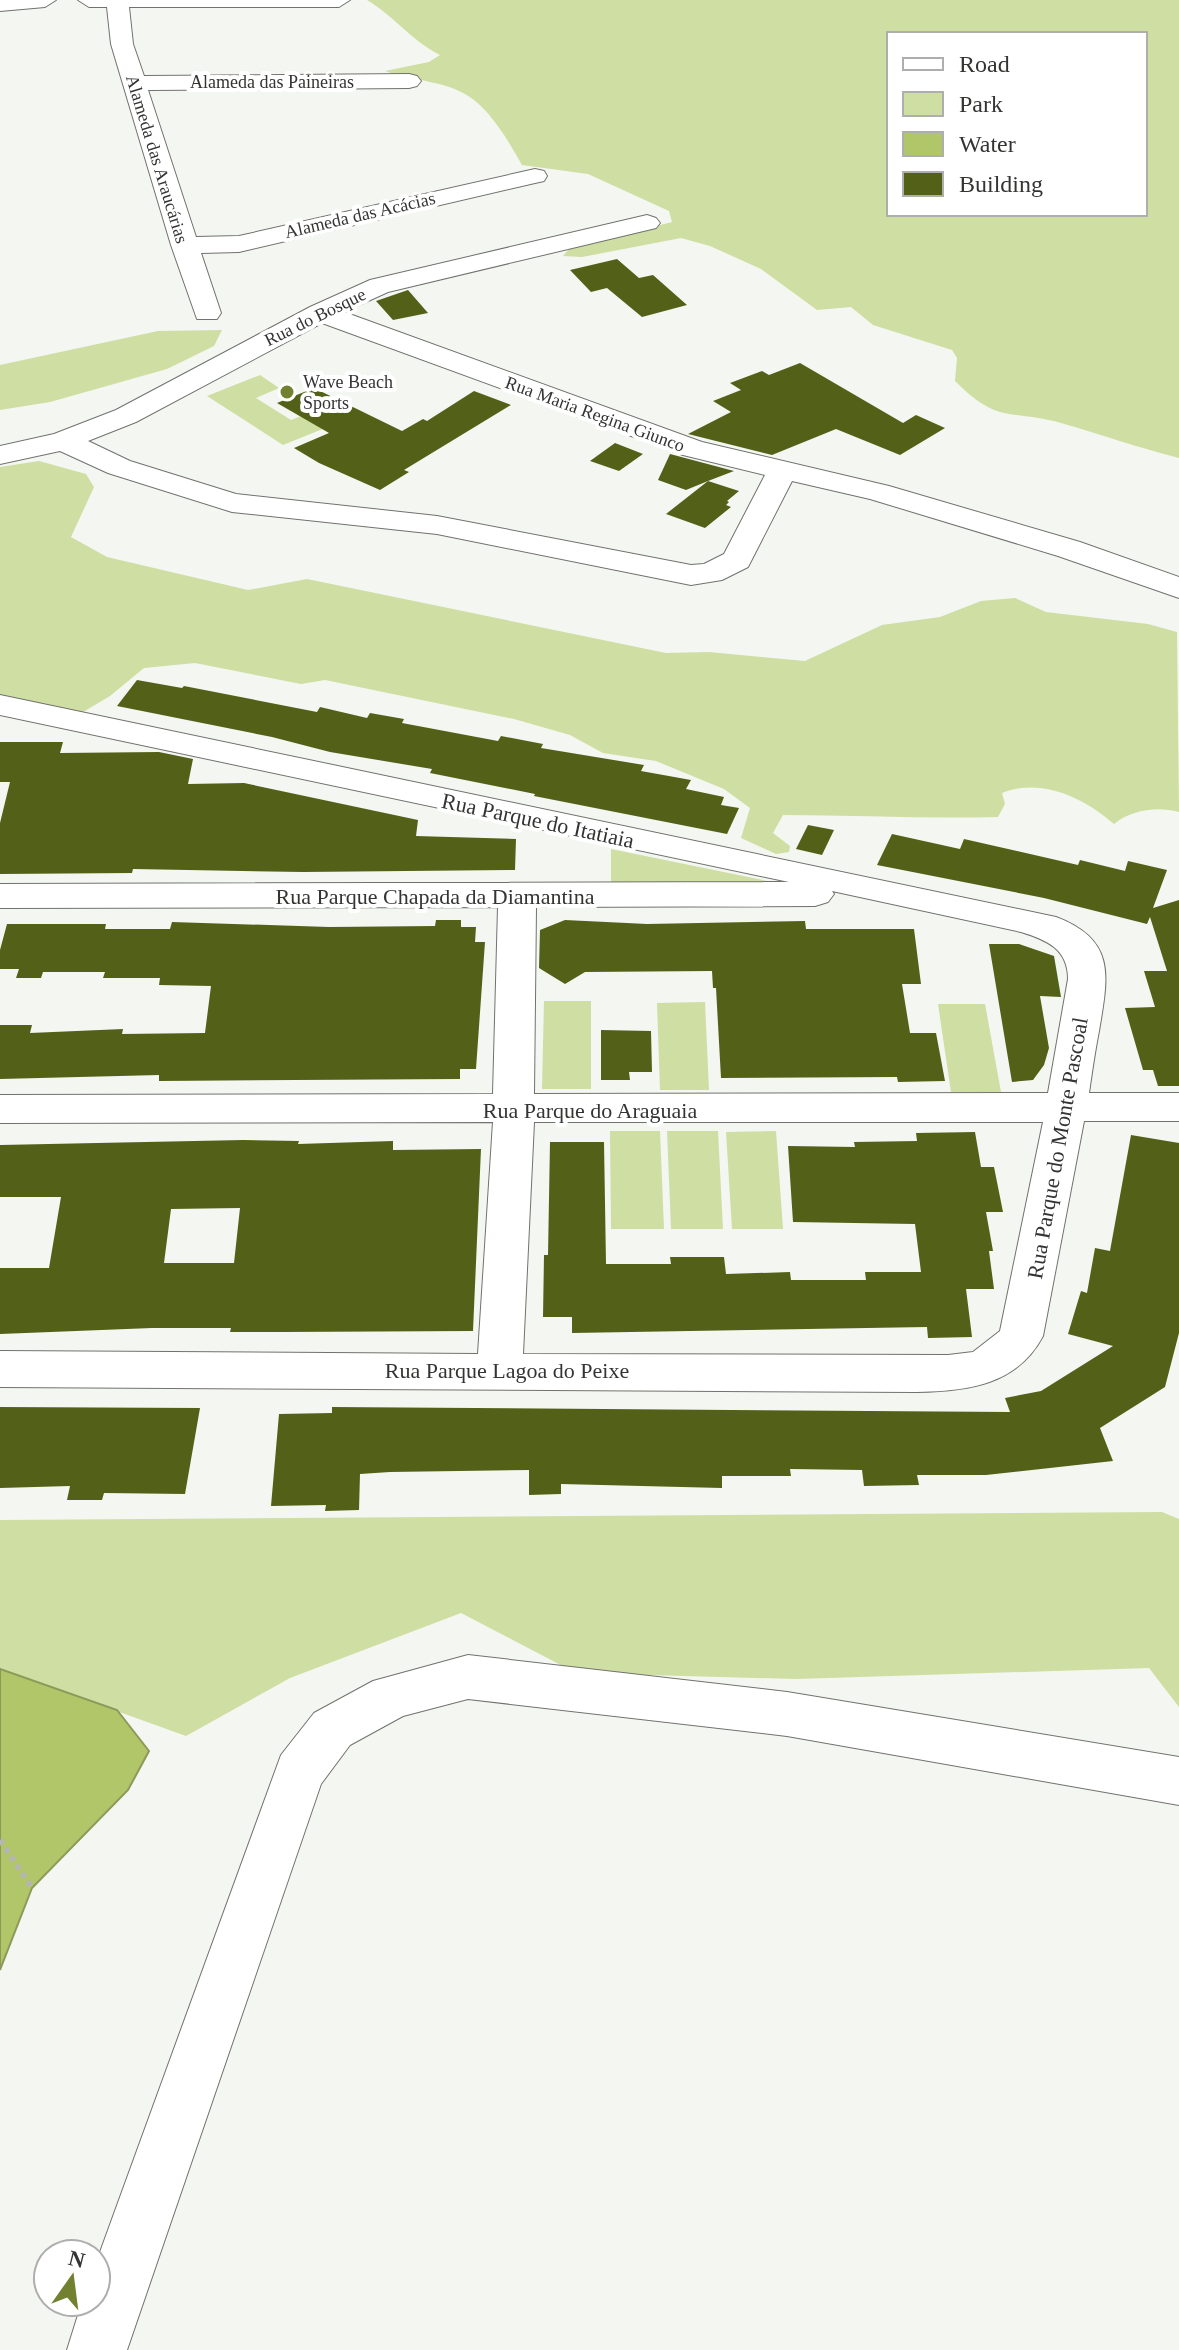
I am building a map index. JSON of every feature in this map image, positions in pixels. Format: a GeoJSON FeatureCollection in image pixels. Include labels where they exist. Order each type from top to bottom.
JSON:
{"type":"FeatureCollection","features":[{"type":"Feature","properties":{"kind":"street"},"geometry":{"type":"LineString","coordinates":[[0,4],[45,0]]}},
{"type":"Feature","properties":{"kind":"street"},"geometry":{"type":"LineString","coordinates":[[89,0],[339,0]]}},
{"type":"Feature","properties":{"kind":"street","name":"Alameda das Araucárias"},"geometry":{"type":"LineString","coordinates":[[118,2],[122,44],[207,313]]}},
{"type":"Feature","properties":{"kind":"street","name":"Alameda das Paineiras"},"geometry":{"type":"LineString","coordinates":[[134,83],[409,81]]}},
{"type":"Feature","properties":{"kind":"street","name":"Alameda das Acácias"},"geometry":{"type":"LineString","coordinates":[[184,245],[239,244],[535,176]]}},
{"type":"Feature","properties":{"kind":"street","name":"Rua do Bosque"},"geometry":{"type":"LineString","coordinates":[[0,455],[63,441],[126,416],[320,313],[379,286],[647,223]]}},
{"type":"Feature","properties":{"kind":"street","name":"Rua Maria Regina Giunco"},"geometry":{"type":"LineString","coordinates":[[320,313],[693,449],[878,492],[1069,549]]}},
{"type":"Feature","properties":{"kind":"street"},"geometry":{"type":"LineString","coordinates":[[63,441],[119,467],[232,503],[437,525],[691,575],[711,573],[737,560],[783,468]]}},
{"type":"Feature","properties":{"kind":"street"},"geometry":{"type":"LineString","coordinates":[[1069,549],[1179,560]]}},
{"type":"Feature","properties":{"kind":"street"},"geometry":{"type":"LineString","coordinates":[[1069,549],[1179,588]]}},
{"type":"Feature","properties":{"kind":"street","name":"Rua Parque do Itatiaia"},"geometry":{"type":"LineString","coordinates":[[0,705],[1050,927],[1073,942]]}},
{"type":"Feature","properties":{"kind":"street"},"geometry":{"type":"LineString","coordinates":[[574,895],[584,829]]}},
{"type":"Feature","properties":{"kind":"street","name":"Rua Parque Chapada da Diamantina"},"geometry":{"type":"LineString","coordinates":[[0,896],[789,895],[870,889]]}},
{"type":"Feature","properties":{"kind":"street"},"geometry":{"type":"LineString","coordinates":[[500,1370],[512,1109],[517,897]]}},
{"type":"Feature","properties":{"kind":"street","name":"Rua Parque do Monte Pascoal"},"geometry":{"type":"LineString","coordinates":[[1009,1354],[1021,1336],[1067,1109],[1086,987],[1086,961],[1073,942]]}},
{"type":"Feature","properties":{"kind":"street","name":"Rua Parque do Araguaia"},"geometry":{"type":"LineString","coordinates":[[0,1109],[1179,1107]]}},
{"type":"Feature","properties":{"kind":"street","name":"Rua Parque Lagoa do Peixe"},"geometry":{"type":"LineString","coordinates":[[0,1369],[956,1373],[987,1367],[1009,1354]]}},
{"type":"Feature","properties":{"kind":"street"},"geometry":{"type":"LineString","coordinates":[[97,2347],[299,1772],[332,1729],[391,1697],[468,1677],[787,1714],[1179,1781]]}},
{"type":"Feature","properties":{"kind":"path"},"geometry":{"type":"LineString","coordinates":[[0,1840],[32,1888]]}},
{"type":"Feature","properties":{"kind":"green space"},"geometry":{"type":"Polygon","coordinates":[[[367,0],[1179,0],[1179,458],[1061,423],[994,410],[955,381],[957,358],[952,350],[873,325],[851,307],[817,310],[761,269],[710,246],[681,238],[582,257],[563,256],[569,249],[672,222],[669,211],[588,174],[522,165],[495,122],[474,100],[443,85],[385,71],[429,62],[440,55],[367,0]]]}},
{"type":"Feature","properties":{"kind":"green space"},"geometry":{"type":"Polygon","coordinates":[[[222,330],[214,346],[167,369],[50,402],[0,410],[0,365],[158,331],[222,330]]]}},
{"type":"Feature","properties":{"kind":"green space"},"geometry":{"type":"Polygon","coordinates":[[[260,375],[279,388],[256,398],[291,420],[314,411],[335,424],[283,445],[207,396],[260,375]]]}},
{"type":"Feature","properties":{"kind":"green space"},"geometry":{"type":"Polygon","coordinates":[[[39,461],[86,474],[94,487],[71,537],[107,557],[248,590],[307,579],[666,653],[709,652],[805,661],[882,625],[940,617],[981,601],[1015,598],[1046,612],[1148,624],[1177,632],[1179,812],[1145,810],[1128,815],[1114,824],[1076,799],[1032,787],[1002,793],[1005,804],[998,817],[783,815],[773,833],[790,846],[789,852],[776,854],[741,838],[750,808],[724,789],[656,761],[603,753],[570,735],[514,719],[325,680],[301,684],[195,663],[144,668],[110,696],[83,712],[0,697],[0,467],[39,461]]]}},
{"type":"Feature","properties":{"kind":"green space"},"geometry":{"type":"Polygon","coordinates":[[[611,849],[787,885],[611,883],[611,849]]]}},
{"type":"Feature","properties":{"kind":"green space"},"geometry":{"type":"Polygon","coordinates":[[[544,1001],[591,1001],[591,1089],[542,1089],[544,1001]]]}},
{"type":"Feature","properties":{"kind":"green space"},"geometry":{"type":"Polygon","coordinates":[[[705,1002],[709,1090],[660,1090],[657,1003],[705,1002]]]}},
{"type":"Feature","properties":{"kind":"green space"},"geometry":{"type":"Polygon","coordinates":[[[938,1004],[985,1004],[1001,1092],[951,1092],[938,1004]]]}},
{"type":"Feature","properties":{"kind":"green space"},"geometry":{"type":"Polygon","coordinates":[[[610,1131],[660,1131],[664,1229],[611,1229],[610,1131]]]}},
{"type":"Feature","properties":{"kind":"green space"},"geometry":{"type":"Polygon","coordinates":[[[667,1131],[718,1131],[723,1229],[671,1229],[667,1131]]]}},
{"type":"Feature","properties":{"kind":"green space"},"geometry":{"type":"Polygon","coordinates":[[[776,1131],[783,1229],[732,1229],[726,1132],[776,1131]]]}},
{"type":"Feature","properties":{"kind":"green space"},"geometry":{"type":"Polygon","coordinates":[[[1162,1512],[1179,1519],[1179,1707],[1149,1668],[796,1679],[576,1673],[461,1613],[290,1678],[186,1736],[0,1669],[0,1520],[1162,1512]]]}},
{"type":"Feature","properties":{"kind":"water"},"geometry":{"type":"Polygon","coordinates":[[[0,1669],[117,1710],[149,1751],[128,1790],[32,1888],[0,1970],[0,1669]]]}},
{"type":"Feature","properties":{"kind":"building"},"geometry":{"type":"Polygon","coordinates":[[[617,259],[639,278],[653,275],[687,305],[642,317],[607,288],[591,292],[570,270],[617,259]]]}},
{"type":"Feature","properties":{"kind":"building"},"geometry":{"type":"Polygon","coordinates":[[[408,290],[428,313],[393,320],[376,301],[408,290]]]}},
{"type":"Feature","properties":{"kind":"building"},"geometry":{"type":"Polygon","coordinates":[[[800,363],[903,423],[916,415],[945,428],[900,455],[836,429],[772,455],[688,434],[731,412],[713,401],[741,390],[730,383],[762,371],[769,375],[800,363]]]}},
{"type":"Feature","properties":{"kind":"building"},"geometry":{"type":"Polygon","coordinates":[[[314,388],[402,431],[423,419],[427,421],[474,391],[511,405],[404,470],[409,472],[380,490],[319,463],[294,448],[329,433],[277,403],[314,388]]]}},
{"type":"Feature","properties":{"kind":"building"},"geometry":{"type":"Polygon","coordinates":[[[615,443],[643,454],[619,471],[590,461],[615,443]]]}},
{"type":"Feature","properties":{"kind":"building"},"geometry":{"type":"Polygon","coordinates":[[[670,454],[734,471],[686,490],[658,480],[670,454]]]}},
{"type":"Feature","properties":{"kind":"building"},"geometry":{"type":"Polygon","coordinates":[[[708,481],[739,491],[727,501],[726,505],[731,507],[705,528],[666,514],[708,481]]]}},
{"type":"Feature","properties":{"kind":"building"},"geometry":{"type":"Polygon","coordinates":[[[137,680],[317,712],[320,707],[367,718],[370,713],[404,719],[402,723],[498,741],[501,736],[543,744],[541,748],[644,765],[641,771],[691,780],[686,789],[724,797],[721,805],[739,808],[727,834],[430,773],[432,769],[330,752],[272,737],[117,706],[137,680]]]}},
{"type":"Feature","properties":{"kind":"building"},"geometry":{"type":"Polygon","coordinates":[[[0,742],[63,742],[60,753],[159,752],[193,759],[188,784],[244,783],[418,820],[416,836],[516,839],[515,870],[303,872],[133,869],[132,873],[0,874],[0,823],[10,782],[0,782],[0,742]]]}},
{"type":"Feature","properties":{"kind":"building"},"geometry":{"type":"Polygon","coordinates":[[[808,825],[834,830],[822,855],[796,849],[808,825]]]}},
{"type":"Feature","properties":{"kind":"building"},"geometry":{"type":"Polygon","coordinates":[[[892,834],[960,849],[964,839],[1078,865],[1080,860],[1125,871],[1128,861],[1167,870],[1153,908],[1179,900],[1179,1086],[1158,1086],[1153,1070],[1143,1070],[1125,1008],[1155,1007],[1144,971],[1167,971],[1150,917],[1147,924],[1044,898],[877,865],[892,834]]]}},
{"type":"Feature","properties":{"kind":"building"},"geometry":{"type":"Polygon","coordinates":[[[436,920],[461,920],[461,927],[476,927],[475,942],[485,942],[476,1069],[460,1069],[460,1079],[159,1081],[159,1075],[0,1079],[0,1025],[32,1025],[30,1033],[123,1029],[122,1034],[205,1033],[211,986],[159,985],[160,978],[103,978],[105,972],[43,972],[41,978],[16,978],[19,969],[0,969],[0,950],[7,924],[106,924],[105,929],[170,929],[172,922],[329,927],[435,926],[436,920]]]}},
{"type":"Feature","properties":{"kind":"building"},"geometry":{"type":"Polygon","coordinates":[[[565,920],[647,924],[805,921],[806,929],[914,929],[921,984],[902,984],[910,1033],[936,1033],[945,1081],[898,1082],[897,1077],[721,1078],[716,988],[713,988],[712,971],[585,972],[565,984],[539,968],[540,930],[565,920]]]}},
{"type":"Feature","properties":{"kind":"building"},"geometry":{"type":"Polygon","coordinates":[[[989,944],[1019,944],[1054,956],[1061,997],[1040,996],[1049,1048],[1044,1065],[1033,1080],[1012,1082],[989,944]]]}},
{"type":"Feature","properties":{"kind":"building"},"geometry":{"type":"Polygon","coordinates":[[[601,1030],[651,1031],[652,1072],[629,1072],[630,1080],[601,1080],[601,1030]]]}},
{"type":"Feature","properties":{"kind":"building"},"geometry":{"type":"Polygon","coordinates":[[[975,1132],[981,1167],[994,1167],[1003,1212],[986,1212],[993,1251],[989,1251],[994,1289],[966,1289],[972,1337],[928,1338],[927,1327],[572,1333],[572,1317],[543,1317],[544,1255],[548,1255],[550,1142],[604,1142],[606,1264],[671,1264],[670,1257],[724,1257],[726,1274],[790,1272],[791,1280],[866,1280],[865,1272],[921,1272],[915,1224],[793,1222],[788,1146],[855,1147],[854,1142],[917,1141],[916,1133],[975,1132]]]}},
{"type":"Feature","properties":{"kind":"building"},"geometry":{"type":"Polygon","coordinates":[[[1131,1135],[1179,1143],[1179,1333],[1165,1387],[1100,1428],[1113,1461],[986,1475],[917,1475],[919,1485],[864,1486],[862,1470],[790,1469],[791,1476],[722,1476],[722,1488],[561,1484],[561,1494],[529,1495],[529,1470],[390,1472],[360,1474],[359,1510],[325,1511],[326,1505],[271,1506],[279,1414],[332,1413],[332,1407],[1010,1412],[1005,1398],[1041,1391],[1113,1346],[1068,1334],[1081,1291],[1087,1293],[1095,1248],[1110,1251],[1131,1135]]]}},
{"type":"Feature","properties":{"kind":"building"},"geometry":{"type":"Polygon","coordinates":[[[243,1140],[299,1141],[298,1144],[393,1141],[393,1150],[481,1149],[473,1331],[230,1332],[231,1328],[152,1328],[0,1334],[0,1268],[49,1268],[61,1197],[0,1197],[0,1145],[243,1140]],[[240,1208],[171,1209],[164,1263],[234,1263],[240,1208]]]}},
{"type":"Feature","properties":{"kind":"building"},"geometry":{"type":"Polygon","coordinates":[[[0,1407],[200,1408],[185,1494],[104,1493],[102,1500],[67,1500],[70,1486],[0,1488],[0,1407]]]}},
{"type":"Feature","properties":{"kind":"place","name":"Wave Beach Sports"},"geometry":{"type":"Point","coordinates":[287,392]}}]}
